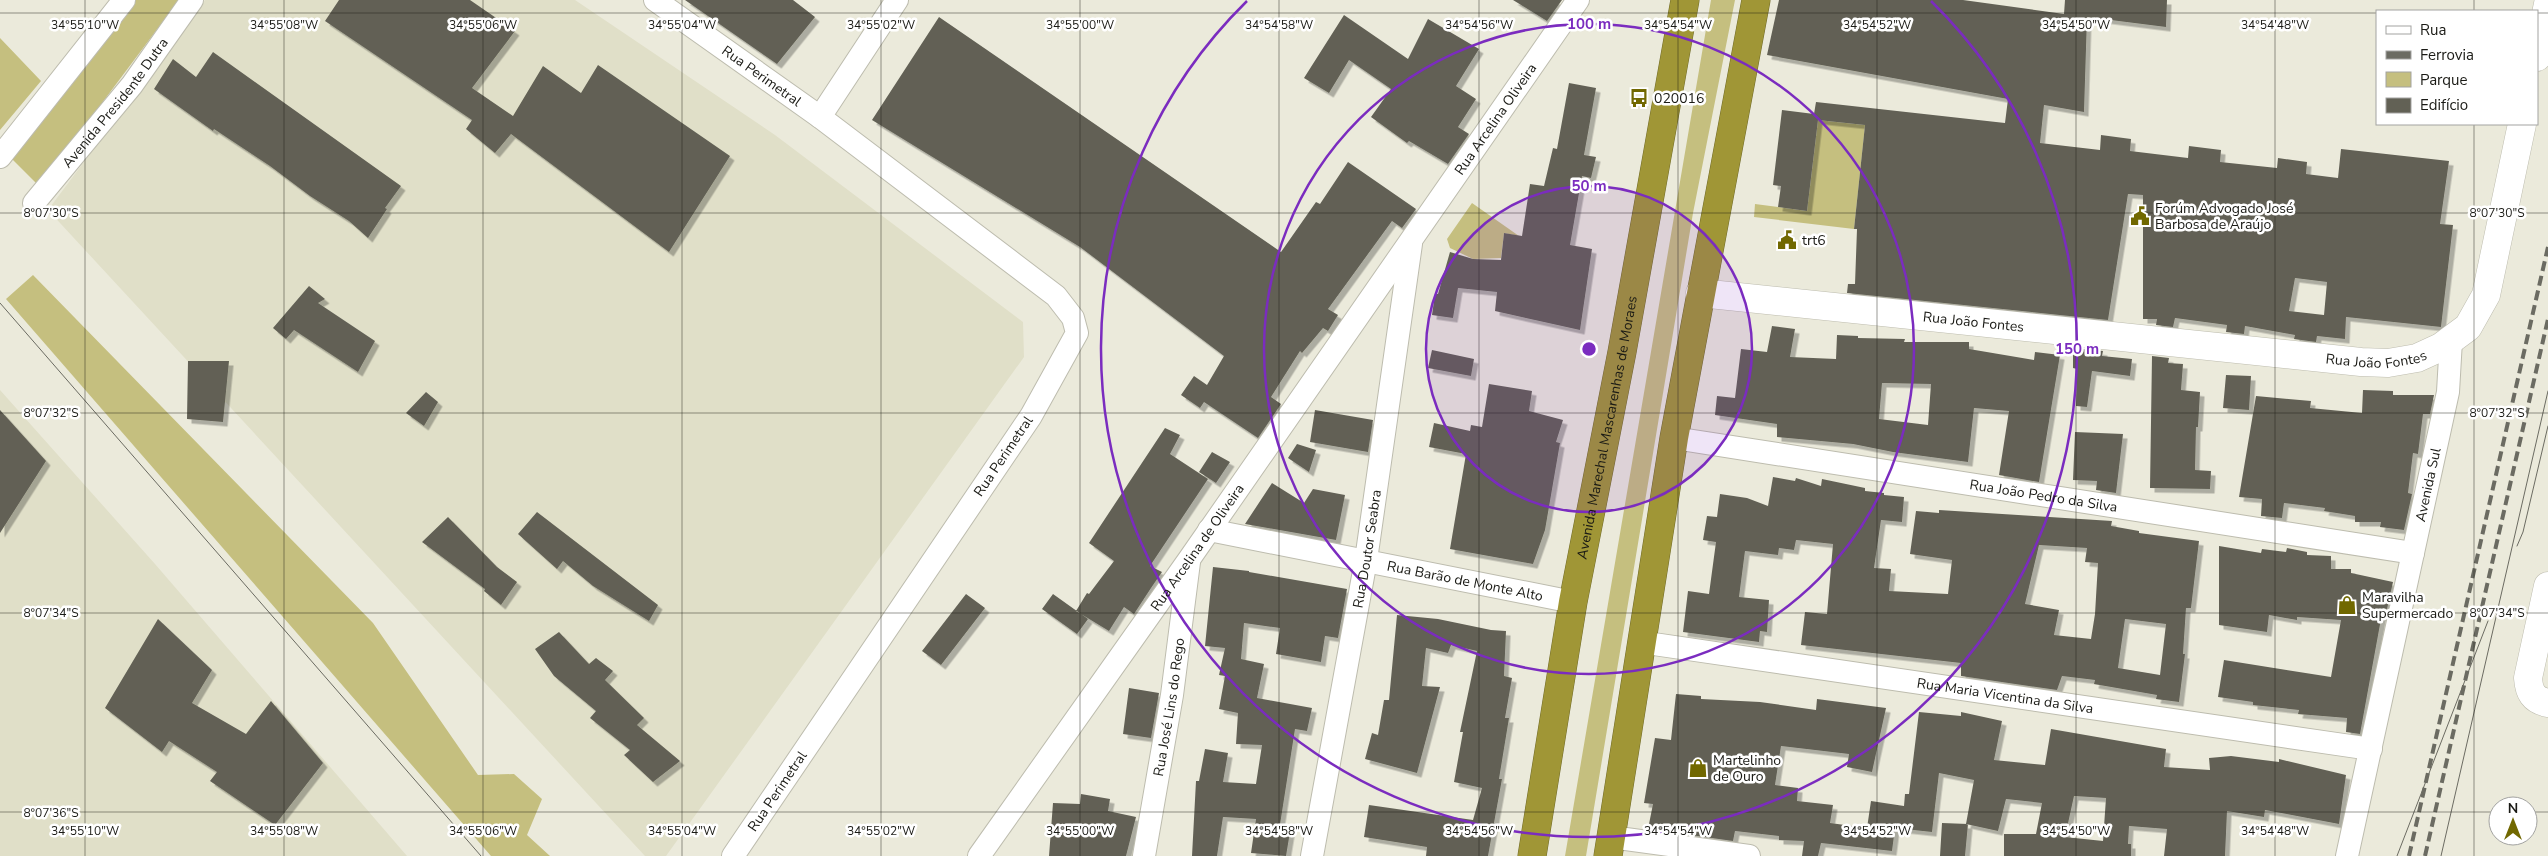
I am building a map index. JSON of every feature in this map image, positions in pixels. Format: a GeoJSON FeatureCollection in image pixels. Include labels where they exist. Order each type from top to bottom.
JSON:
{"type":"FeatureCollection","features":[{"type":"Feature","properties":{"kind":"highway","name":"Avenida Marechal Mascarenhas de Moraes"},"geometry":{"type":"LineString","coordinates":[[1532,856],[1573,602],[1622,352],[1685,0]]}},
{"type":"Feature","properties":{"kind":"highway"},"geometry":{"type":"LineString","coordinates":[[1610,847],[1640,642],[1674,438],[1756,0]]}},
{"type":"Feature","properties":{"kind":"street"},"geometry":{"type":"LineString","coordinates":[[0,157],[124,0]]}},
{"type":"Feature","properties":{"kind":"street","name":"Avenida Presidente Dutra"},"geometry":{"type":"LineString","coordinates":[[34,203],[132,85],[192,0]]}},
{"type":"Feature","properties":{"kind":"street","name":"Rua Perimetral"},"geometry":{"type":"LineString","coordinates":[[655,0],[820,117],[1056,296],[1073,318],[1077,333],[1031,416],[733,856]]}},
{"type":"Feature","properties":{"kind":"street"},"geometry":{"type":"LineString","coordinates":[[820,117],[897,0]]}},
{"type":"Feature","properties":{"kind":"street","name":"Rua Arcelina Oliveira"},"geometry":{"type":"LineString","coordinates":[[1411,238],[1578,0]]}},
{"type":"Feature","properties":{"kind":"street"},"geometry":{"type":"LineString","coordinates":[[2538,52],[2548,4]]}},
{"type":"Feature","properties":{"kind":"street"},"geometry":{"type":"LineString","coordinates":[[2452,340],[2468,327],[2486,295],[2522,125]]}},
{"type":"Feature","properties":{"kind":"street","name":"Rua Arcelina de Oliveira"},"geometry":{"type":"LineString","coordinates":[[979,856],[1190,558],[1411,238]]}},
{"type":"Feature","properties":{"kind":"street","name":"Rua Doutor Seabra"},"geometry":{"type":"LineString","coordinates":[[1312,856],[1366,560],[1411,238]]}},
{"type":"Feature","properties":{"kind":"street","name":"Rua João Fontes"},"geometry":{"type":"LineString","coordinates":[[1700,293],[2374,363],[2417,358],[2452,340]]}},
{"type":"Feature","properties":{"kind":"street","name":"Avenida Sul"},"geometry":{"type":"LineString","coordinates":[[2347,856],[2448,392],[2452,340]]}},
{"type":"Feature","properties":{"kind":"street","name":"Rua João Pedro da Silva"},"geometry":{"type":"LineString","coordinates":[[1674,438],[2413,553]]}},
{"type":"Feature","properties":{"kind":"street","name":"Rua Barão de Monte Alto"},"geometry":{"type":"LineString","coordinates":[[1209,530],[1573,602]]}},
{"type":"Feature","properties":{"kind":"street","name":"Rua José Lins do Rego"},"geometry":{"type":"LineString","coordinates":[[1144,856],[1172,695],[1190,558]]}},
{"type":"Feature","properties":{"kind":"street"},"geometry":{"type":"LineString","coordinates":[[2546,703],[2534,698],[2529,688],[2528,678],[2548,586]]}},
{"type":"Feature","properties":{"kind":"street","name":"Rua Maria Vicentina da Silva"},"geometry":{"type":"LineString","coordinates":[[1640,642],[2371,749]]}},
{"type":"Feature","properties":{"kind":"street"},"geometry":{"type":"LineString","coordinates":[[1610,847],[1749,856]]}},
{"type":"Feature","properties":{"kind":"shaded area"},"geometry":{"type":"Polygon","coordinates":[[[205,0],[575,0],[775,135],[1023,322],[1024,357],[666,856],[645,856],[48,210],[205,0]]]}},
{"type":"Feature","properties":{"kind":"shaded area"},"geometry":{"type":"Polygon","coordinates":[[[0,390],[155,564],[407,856],[0,856],[0,390]]]}},
{"type":"Feature","properties":{"kind":"green space"},"geometry":{"type":"Polygon","coordinates":[[[135,0],[179,0],[87,123],[36,183],[11,158],[135,0]]]}},
{"type":"Feature","properties":{"kind":"green space"},"geometry":{"type":"Polygon","coordinates":[[[1711,0],[1735,0],[1693,213],[1586,856],[1565,856],[1711,0]]]}},
{"type":"Feature","properties":{"kind":"green space"},"geometry":{"type":"Polygon","coordinates":[[[0,38],[41,81],[0,130],[0,38]]]}},
{"type":"Feature","properties":{"kind":"green space"},"geometry":{"type":"Polygon","coordinates":[[[1818,120],[1865,125],[1854,229],[1754,217],[1755,204],[1807,211],[1818,120]]]}},
{"type":"Feature","properties":{"kind":"green space"},"geometry":{"type":"Polygon","coordinates":[[[1472,203],[1519,236],[1504,233],[1501,258],[1473,259],[1450,248],[1447,239],[1472,203]]]}},
{"type":"Feature","properties":{"kind":"green space"},"geometry":{"type":"Polygon","coordinates":[[[33,275],[373,623],[478,775],[514,774],[542,799],[527,835],[550,856],[491,856],[6,299],[33,275]]]}},
{"type":"Feature","properties":{"kind":"building"},"geometry":{"type":"Polygon","coordinates":[[[339,0],[470,0],[515,31],[472,88],[513,116],[543,66],[581,93],[598,65],[730,156],[669,252],[511,134],[495,153],[466,129],[472,120],[325,21],[339,0]]]}},
{"type":"Feature","properties":{"kind":"building"},"geometry":{"type":"Polygon","coordinates":[[[685,0],[793,0],[815,17],[777,64],[685,0]]]}},
{"type":"Feature","properties":{"kind":"building"},"geometry":{"type":"Polygon","coordinates":[[[1513,0],[1562,0],[1547,21],[1513,0]]]}},
{"type":"Feature","properties":{"kind":"building"},"geometry":{"type":"Polygon","coordinates":[[[1779,0],[1963,0],[2064,14],[2065,0],[2167,0],[2166,27],[2087,17],[2084,112],[2044,105],[2040,143],[2100,150],[2101,135],[2131,139],[2130,151],[2188,158],[2189,146],[2221,150],[2220,162],[2277,168],[2278,158],[2307,162],[2306,174],[2338,178],[2341,149],[2449,161],[2440,224],[2453,225],[2441,327],[2346,317],[2345,339],[2317,336],[2316,342],[2294,339],[2295,335],[2245,326],[2244,334],[2226,332],[2227,325],[2175,318],[2173,327],[2156,325],[2157,319],[2143,319],[2143,195],[2128,194],[2108,320],[1847,293],[1848,284],[1855,284],[1857,229],[1854,229],[1865,125],[1818,120],[1807,211],[1778,207],[1781,186],[1773,185],[1782,110],[1814,114],[1816,102],[2005,123],[2008,99],[1767,55],[1779,0]],[[2295,278],[2289,311],[2324,315],[2327,282],[2295,278]]]}},
{"type":"Feature","properties":{"kind":"building"},"geometry":{"type":"Polygon","coordinates":[[[1344,15],[1408,59],[1428,19],[1479,49],[1456,86],[1476,99],[1458,127],[1469,134],[1448,164],[1409,141],[1407,143],[1371,117],[1391,89],[1349,60],[1329,93],[1304,78],[1344,15]]]}},
{"type":"Feature","properties":{"kind":"building"},"geometry":{"type":"Polygon","coordinates":[[[939,17],[1281,252],[1316,202],[1320,204],[1348,162],[1416,209],[1402,228],[1392,221],[1328,309],[1338,315],[1328,331],[1323,328],[1302,353],[1300,351],[1271,397],[1281,404],[1258,438],[1204,402],[1200,408],[1181,395],[1194,376],[1207,385],[1224,356],[1080,247],[872,120],[939,17]]]}},
{"type":"Feature","properties":{"kind":"building"},"geometry":{"type":"Polygon","coordinates":[[[213,52],[401,186],[385,208],[387,209],[368,238],[349,221],[310,196],[270,166],[214,129],[213,131],[154,89],[173,59],[196,77],[213,52]]]}},
{"type":"Feature","properties":{"kind":"building"},"geometry":{"type":"Polygon","coordinates":[[[1569,83],[1596,88],[1584,155],[1596,157],[1591,178],[1582,176],[1570,245],[1592,249],[1580,330],[1495,311],[1497,292],[1458,288],[1453,318],[1432,315],[1435,294],[1438,294],[1450,252],[1473,259],[1501,260],[1504,233],[1522,236],[1530,184],[1544,186],[1553,148],[1557,149],[1569,83]]]}},
{"type":"Feature","properties":{"kind":"building"},"geometry":{"type":"Polygon","coordinates":[[[309,286],[325,299],[318,303],[375,341],[358,372],[294,330],[286,339],[273,328],[309,286]]]}},
{"type":"Feature","properties":{"kind":"building"},"geometry":{"type":"Polygon","coordinates":[[[1772,326],[1795,329],[1790,357],[1836,359],[1837,335],[1858,336],[1858,338],[1905,339],[1904,342],[1969,342],[1969,349],[2034,360],[2035,352],[2060,355],[2039,482],[1999,475],[2009,411],[1974,408],[1968,462],[1893,452],[1853,444],[1777,437],[1777,424],[1715,415],[1717,396],[1735,398],[1741,349],[1767,352],[1772,326]],[[1882,383],[1879,419],[1928,425],[1931,384],[1882,383]]]}},
{"type":"Feature","properties":{"kind":"building"},"geometry":{"type":"Polygon","coordinates":[[[2073,348],[2103,351],[2102,356],[2132,359],[2130,376],[2092,371],[2087,407],[2076,406],[2077,369],[2073,368],[2073,348]]]}},
{"type":"Feature","properties":{"kind":"building"},"geometry":{"type":"Polygon","coordinates":[[[1432,350],[1474,359],[1471,376],[1428,368],[1432,350]]]}},
{"type":"Feature","properties":{"kind":"building"},"geometry":{"type":"Polygon","coordinates":[[[2152,356],[2169,358],[2168,363],[2183,364],[2181,390],[2200,392],[2198,427],[2196,427],[2195,470],[2211,471],[2210,489],[2150,488],[2152,356]]]}},
{"type":"Feature","properties":{"kind":"building"},"geometry":{"type":"Polygon","coordinates":[[[188,361],[229,361],[223,422],[187,419],[188,361]]]}},
{"type":"Feature","properties":{"kind":"building"},"geometry":{"type":"Polygon","coordinates":[[[2226,375],[2251,376],[2249,410],[2223,408],[2226,375]]]}},
{"type":"Feature","properties":{"kind":"building"},"geometry":{"type":"Polygon","coordinates":[[[1489,384],[1532,391],[1529,411],[1563,420],[1556,442],[1560,443],[1545,530],[1533,564],[1450,549],[1466,454],[1429,447],[1434,423],[1470,431],[1471,425],[1482,427],[1489,384]]]}},
{"type":"Feature","properties":{"kind":"building"},"geometry":{"type":"Polygon","coordinates":[[[2363,390],[2393,391],[2393,395],[2434,395],[2430,414],[2423,414],[2418,454],[2413,453],[2408,493],[2412,494],[2404,530],[2380,527],[2381,522],[2355,522],[2355,516],[2324,511],[2325,508],[2284,503],[2282,518],[2261,516],[2262,499],[2239,497],[2256,396],[2311,401],[2310,408],[2362,413],[2363,390]]]}},
{"type":"Feature","properties":{"kind":"building"},"geometry":{"type":"Polygon","coordinates":[[[426,392],[438,402],[424,426],[406,413],[426,392]]]}},
{"type":"Feature","properties":{"kind":"building"},"geometry":{"type":"Polygon","coordinates":[[[0,410],[46,461],[0,533],[0,410]]]}},
{"type":"Feature","properties":{"kind":"building"},"geometry":{"type":"Polygon","coordinates":[[[1315,410],[1373,420],[1368,452],[1310,442],[1315,410]]]}},
{"type":"Feature","properties":{"kind":"building"},"geometry":{"type":"Polygon","coordinates":[[[1165,428],[1180,435],[1170,454],[1208,479],[1150,566],[1162,572],[1134,614],[1124,607],[1109,631],[1076,611],[1087,593],[1089,594],[1114,561],[1089,543],[1165,428]]]}},
{"type":"Feature","properties":{"kind":"building"},"geometry":{"type":"Polygon","coordinates":[[[2075,432],[2123,434],[2116,493],[2096,490],[2097,481],[2073,480],[2075,432]]]}},
{"type":"Feature","properties":{"kind":"building"},"geometry":{"type":"Polygon","coordinates":[[[1297,444],[1316,450],[1309,472],[1288,458],[1297,444]]]}},
{"type":"Feature","properties":{"kind":"building"},"geometry":{"type":"Polygon","coordinates":[[[1212,452],[1230,462],[1216,483],[1199,472],[1212,452]]]}},
{"type":"Feature","properties":{"kind":"building"},"geometry":{"type":"Polygon","coordinates":[[[1773,477],[1795,481],[1796,478],[1821,486],[1822,479],[1865,488],[1865,491],[1904,497],[1902,522],[1881,520],[1874,568],[1891,569],[1889,591],[1948,594],[1952,560],[1910,554],[1916,511],[1939,513],[1939,510],[2112,521],[2111,526],[2139,531],[2139,533],[2199,541],[2191,608],[2186,608],[2183,654],[2185,654],[2179,702],[2156,699],[2157,695],[2094,684],[2095,680],[2062,676],[2057,690],[1961,676],[1961,663],[1801,645],[1805,612],[1827,614],[1833,544],[1796,540],[1794,550],[1779,548],[1778,555],[1745,551],[1739,597],[1769,600],[1767,632],[1760,631],[1759,642],[1683,632],[1688,591],[1709,594],[1716,542],[1703,540],[1707,516],[1717,517],[1720,494],[1747,498],[1768,506],[1773,477]],[[2039,545],[2025,604],[2059,610],[2054,635],[2091,639],[2095,614],[2098,563],[2085,562],[2087,548],[2039,545]],[[2125,619],[2118,668],[2160,675],[2166,624],[2125,619]]]}},
{"type":"Feature","properties":{"kind":"building"},"geometry":{"type":"Polygon","coordinates":[[[1272,483],[1304,503],[1313,489],[1345,495],[1336,540],[1245,524],[1272,483]]]}},
{"type":"Feature","properties":{"kind":"building"},"geometry":{"type":"Polygon","coordinates":[[[537,512],[658,605],[649,621],[593,586],[563,561],[557,569],[518,534],[537,512]]]}},
{"type":"Feature","properties":{"kind":"building"},"geometry":{"type":"Polygon","coordinates":[[[448,517],[497,567],[517,582],[501,605],[484,591],[485,589],[422,542],[448,517]]]}},
{"type":"Feature","properties":{"kind":"building"},"geometry":{"type":"Polygon","coordinates":[[[2219,546],[2261,553],[2262,549],[2286,552],[2287,548],[2307,552],[2307,555],[2331,556],[2331,569],[2351,569],[2351,573],[2393,582],[2387,609],[2383,608],[2360,734],[2346,732],[2347,718],[2298,714],[2299,710],[2253,705],[2253,702],[2218,697],[2224,660],[2331,677],[2341,620],[2297,617],[2297,620],[2269,615],[2267,632],[2219,625],[2219,546]]]}},
{"type":"Feature","properties":{"kind":"building"},"geometry":{"type":"Polygon","coordinates":[[[1213,567],[1249,571],[1347,589],[1338,638],[1325,636],[1321,662],[1276,654],[1280,628],[1244,623],[1241,659],[1264,664],[1257,698],[1312,708],[1307,731],[1295,729],[1279,831],[1290,832],[1286,856],[1251,853],[1256,819],[1223,817],[1217,856],[1192,856],[1196,781],[1199,781],[1205,749],[1228,753],[1223,782],[1256,784],[1262,745],[1236,744],[1238,713],[1219,709],[1225,676],[1219,675],[1225,648],[1205,646],[1213,567]]]}},
{"type":"Feature","properties":{"kind":"building"},"geometry":{"type":"Polygon","coordinates":[[[966,594],[985,608],[941,665],[922,651],[966,594]]]}},
{"type":"Feature","properties":{"kind":"building"},"geometry":{"type":"Polygon","coordinates":[[[1053,594],[1088,619],[1077,634],[1042,609],[1053,594]]]}},
{"type":"Feature","properties":{"kind":"building"},"geometry":{"type":"Polygon","coordinates":[[[1397,615],[1438,619],[1491,630],[1506,631],[1504,676],[1512,678],[1505,718],[1509,718],[1499,779],[1502,779],[1488,856],[1426,856],[1427,847],[1364,837],[1369,805],[1473,820],[1482,788],[1454,782],[1463,732],[1460,732],[1477,651],[1451,645],[1448,653],[1426,648],[1422,686],[1440,687],[1417,773],[1365,759],[1372,733],[1378,735],[1384,700],[1389,700],[1397,615]]]}},
{"type":"Feature","properties":{"kind":"building"},"geometry":{"type":"Polygon","coordinates":[[[158,619],[212,670],[192,703],[246,734],[271,701],[323,763],[275,825],[210,781],[217,772],[169,741],[162,752],[105,708],[158,619]]]}},
{"type":"Feature","properties":{"kind":"building"},"geometry":{"type":"Polygon","coordinates":[[[559,632],[589,664],[596,658],[613,671],[605,680],[644,718],[637,725],[680,761],[653,782],[624,755],[630,750],[590,718],[596,711],[554,676],[535,649],[559,632]]]}},
{"type":"Feature","properties":{"kind":"building"},"geometry":{"type":"Polygon","coordinates":[[[1129,688],[1159,693],[1151,738],[1123,734],[1129,688]]]}},
{"type":"Feature","properties":{"kind":"building"},"geometry":{"type":"Polygon","coordinates":[[[1676,694],[1701,696],[1701,699],[1760,702],[1816,710],[1817,699],[1886,708],[1872,772],[1847,767],[1849,754],[1781,746],[1775,785],[1798,788],[1797,801],[1833,805],[1830,823],[1867,828],[1871,801],[1904,806],[1905,794],[1909,794],[1919,712],[1961,716],[1961,712],[2002,721],[1994,760],[2045,765],[2051,729],[2166,749],[2164,767],[2210,770],[2209,758],[2231,756],[2279,762],[2279,759],[2346,775],[2339,824],[2265,810],[2264,817],[2227,811],[2225,856],[2164,856],[2167,829],[2129,826],[2128,844],[2131,844],[2131,856],[2004,856],[2004,834],[2036,834],[2042,803],[2006,799],[1998,831],[1966,824],[1974,780],[1939,773],[1932,832],[1895,828],[1892,851],[1821,843],[1818,856],[1802,856],[1804,841],[1779,840],[1779,836],[1735,831],[1733,841],[1648,829],[1653,804],[1644,803],[1655,738],[1671,740],[1676,694]],[[2074,796],[2065,837],[2103,841],[2106,798],[2074,796]]]}},
{"type":"Feature","properties":{"kind":"building"},"geometry":{"type":"Polygon","coordinates":[[[1081,794],[1110,799],[1108,811],[1136,817],[1126,856],[1049,856],[1053,803],[1080,804],[1081,794]]]}},
{"type":"Feature","properties":{"kind":"building"},"geometry":{"type":"Polygon","coordinates":[[[1942,823],[1968,824],[1965,856],[1940,856],[1942,823]]]}},
{"type":"Feature","properties":{"kind":"tram line"},"geometry":{"type":"LineString","coordinates":[[0,303],[481,856]]}},
{"type":"Feature","properties":{"kind":"tram line"},"geometry":{"type":"LineString","coordinates":[[2441,856],[2548,391]]}},
{"type":"Feature","properties":{"kind":"tram line"},"geometry":{"type":"LineString","coordinates":[[2517,546],[2523,532],[2548,426]]}},
{"type":"Feature","properties":{"kind":"tram line"},"geometry":{"type":"LineString","coordinates":[[2397,856],[2488,621]]}},
{"type":"Feature","properties":{"kind":"railway"},"geometry":{"type":"LineString","coordinates":[[2409,856],[2548,247]]}},
{"type":"Feature","properties":{"kind":"railway"},"geometry":{"type":"LineString","coordinates":[[2425,856],[2548,319]]}},
{"type":"Feature","properties":{"kind":"place","name":"020016"},"geometry":{"type":"Point","coordinates":[1639,98]}},
{"type":"Feature","properties":{"kind":"place","name":"Forúm Advogado José Barbosa de Araújo"},"geometry":{"type":"Point","coordinates":[2140,216]}},
{"type":"Feature","properties":{"kind":"place","name":"trt6"},"geometry":{"type":"Point","coordinates":[1787,240]}},
{"type":"Feature","properties":{"kind":"place","name":"Maravilha Supermercado"},"geometry":{"type":"Point","coordinates":[2347,605]}},
{"type":"Feature","properties":{"kind":"place","name":"Martelinho de Ouro"},"geometry":{"type":"Point","coordinates":[1698,768]}}]}
